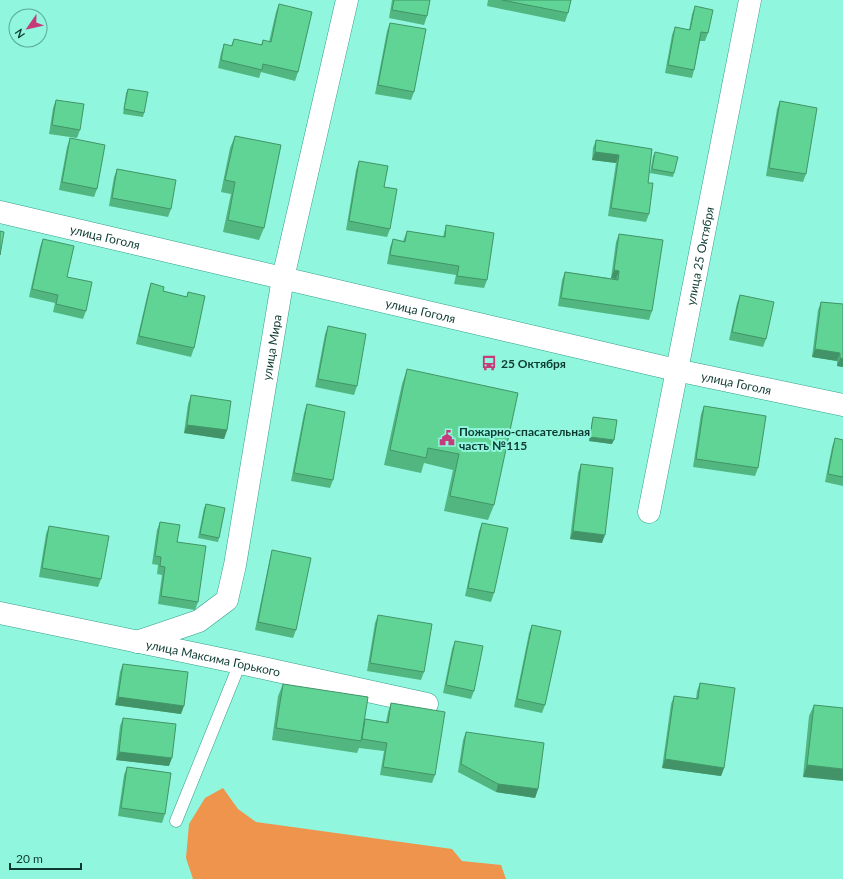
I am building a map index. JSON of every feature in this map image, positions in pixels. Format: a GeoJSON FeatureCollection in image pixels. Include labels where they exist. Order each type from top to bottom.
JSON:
{"type":"FeatureCollection","features":[{"type":"Feature","properties":{"kind":"street","name":"улица Мира"},"geometry":{"type":"LineString","coordinates":[[137,642],[199,621],[227,600],[235,565],[283,278],[347,0]]}},
{"type":"Feature","properties":{"kind":"street","name":"улица 25 Октября"},"geometry":{"type":"LineString","coordinates":[[649,512],[750,0]]}},
{"type":"Feature","properties":{"kind":"street","name":"улица Гоголя"},"geometry":{"type":"LineString","coordinates":[[0,212],[676,370],[843,405]]}},
{"type":"Feature","properties":{"kind":"street","name":"улица Максима Горького"},"geometry":{"type":"LineString","coordinates":[[0,613],[427,704]]}},
{"type":"Feature","properties":{"kind":"lane"},"geometry":{"type":"LineString","coordinates":[[176,821],[240,663]]}},
{"type":"Feature","properties":{"kind":"shaded area"},"geometry":{"type":"Polygon","coordinates":[[[223,788],[238,809],[256,822],[452,849],[462,861],[501,865],[506,879],[193,879],[186,858],[189,824],[205,798],[223,788]]]}},
{"type":"Feature","properties":{"kind":"building"},"geometry":{"type":"Polygon","coordinates":[[[394,0],[430,0],[427,16],[392,10],[394,0]]]}},
{"type":"Feature","properties":{"kind":"building"},"geometry":{"type":"Polygon","coordinates":[[[502,0],[571,0],[568,13],[502,0]]]}},
{"type":"Feature","properties":{"kind":"building"},"geometry":{"type":"Polygon","coordinates":[[[279,4],[312,12],[298,72],[263,64],[262,70],[221,60],[224,44],[232,46],[234,39],[262,45],[263,40],[271,42],[279,4]]]}},
{"type":"Feature","properties":{"kind":"building"},"geometry":{"type":"Polygon","coordinates":[[[695,6],[713,10],[708,33],[701,32],[694,70],[668,65],[675,27],[690,30],[695,6]]]}},
{"type":"Feature","properties":{"kind":"building"},"geometry":{"type":"Polygon","coordinates":[[[390,23],[426,29],[414,92],[378,85],[390,23]]]}},
{"type":"Feature","properties":{"kind":"building"},"geometry":{"type":"Polygon","coordinates":[[[128,89],[148,92],[144,113],[124,109],[128,89]]]}},
{"type":"Feature","properties":{"kind":"building"},"geometry":{"type":"Polygon","coordinates":[[[56,100],[84,104],[80,130],[52,125],[56,100]]]}},
{"type":"Feature","properties":{"kind":"building"},"geometry":{"type":"Polygon","coordinates":[[[780,101],[817,108],[806,174],[769,168],[780,101]]]}},
{"type":"Feature","properties":{"kind":"building"},"geometry":{"type":"Polygon","coordinates":[[[235,136],[281,145],[264,228],[228,220],[235,182],[225,180],[235,136]]]}},
{"type":"Feature","properties":{"kind":"building"},"geometry":{"type":"Polygon","coordinates":[[[70,138],[105,145],[97,189],[62,182],[70,138]]]}},
{"type":"Feature","properties":{"kind":"building"},"geometry":{"type":"Polygon","coordinates":[[[596,140],[652,149],[648,183],[653,183],[649,214],[611,208],[619,155],[595,152],[596,140]]]}},
{"type":"Feature","properties":{"kind":"building"},"geometry":{"type":"Polygon","coordinates":[[[655,152],[678,157],[674,173],[652,169],[655,152]]]}},
{"type":"Feature","properties":{"kind":"building"},"geometry":{"type":"Polygon","coordinates":[[[359,161],[388,166],[384,187],[397,189],[390,229],[349,221],[359,161]]]}},
{"type":"Feature","properties":{"kind":"building"},"geometry":{"type":"Polygon","coordinates":[[[117,169],[176,180],[171,209],[112,198],[117,169]]]}},
{"type":"Feature","properties":{"kind":"building"},"geometry":{"type":"Polygon","coordinates":[[[446,225],[494,233],[487,280],[457,276],[459,266],[390,255],[393,239],[405,242],[407,231],[445,237],[446,225]]]}},
{"type":"Feature","properties":{"kind":"building"},"geometry":{"type":"Polygon","coordinates":[[[0,231],[4,232],[0,255],[0,231]]]}},
{"type":"Feature","properties":{"kind":"building"},"geometry":{"type":"Polygon","coordinates":[[[619,234],[663,240],[652,311],[561,298],[565,272],[618,280],[619,271],[614,270],[619,234]]]}},
{"type":"Feature","properties":{"kind":"building"},"geometry":{"type":"Polygon","coordinates":[[[43,239],[74,246],[67,277],[92,282],[86,311],[56,304],[58,295],[32,289],[43,239]]]}},
{"type":"Feature","properties":{"kind":"building"},"geometry":{"type":"Polygon","coordinates":[[[151,283],[164,287],[163,291],[187,297],[188,292],[205,296],[194,348],[139,336],[151,283]]]}},
{"type":"Feature","properties":{"kind":"building"},"geometry":{"type":"Polygon","coordinates":[[[740,295],[774,302],[766,339],[732,332],[740,295]]]}},
{"type":"Feature","properties":{"kind":"building"},"geometry":{"type":"Polygon","coordinates":[[[821,302],[843,304],[843,359],[840,358],[840,353],[815,349],[821,302]]]}},
{"type":"Feature","properties":{"kind":"building"},"geometry":{"type":"Polygon","coordinates":[[[328,326],[366,334],[357,386],[318,379],[328,326]]]}},
{"type":"Feature","properties":{"kind":"building"},"geometry":{"type":"Polygon","coordinates":[[[407,369],[518,393],[494,505],[450,496],[459,454],[428,448],[426,458],[390,450],[407,369]]]}},
{"type":"Feature","properties":{"kind":"building"},"geometry":{"type":"Polygon","coordinates":[[[191,395],[231,401],[227,430],[187,425],[191,395]]]}},
{"type":"Feature","properties":{"kind":"building"},"geometry":{"type":"Polygon","coordinates":[[[307,404],[345,412],[333,480],[294,473],[307,404]]]}},
{"type":"Feature","properties":{"kind":"building"},"geometry":{"type":"Polygon","coordinates":[[[704,406],[766,416],[758,468],[696,459],[704,406]]]}},
{"type":"Feature","properties":{"kind":"building"},"geometry":{"type":"Polygon","coordinates":[[[593,417],[617,420],[614,440],[590,437],[593,417]]]}},
{"type":"Feature","properties":{"kind":"building"},"geometry":{"type":"Polygon","coordinates":[[[835,438],[843,440],[843,477],[828,474],[835,438]]]}},
{"type":"Feature","properties":{"kind":"building"},"geometry":{"type":"Polygon","coordinates":[[[581,464],[613,468],[605,535],[573,531],[581,464]]]}},
{"type":"Feature","properties":{"kind":"building"},"geometry":{"type":"Polygon","coordinates":[[[206,504],[225,508],[219,538],[200,534],[206,504]]]}},
{"type":"Feature","properties":{"kind":"building"},"geometry":{"type":"Polygon","coordinates":[[[160,522],[180,525],[177,542],[206,546],[198,602],[161,596],[165,567],[160,566],[161,557],[155,556],[160,522]]]}},
{"type":"Feature","properties":{"kind":"building"},"geometry":{"type":"Polygon","coordinates":[[[482,523],[508,528],[494,593],[468,588],[482,523]]]}},
{"type":"Feature","properties":{"kind":"building"},"geometry":{"type":"Polygon","coordinates":[[[49,526],[109,536],[101,579],[42,568],[49,526]]]}},
{"type":"Feature","properties":{"kind":"building"},"geometry":{"type":"Polygon","coordinates":[[[272,550],[311,558],[296,630],[258,622],[272,550]]]}},
{"type":"Feature","properties":{"kind":"building"},"geometry":{"type":"Polygon","coordinates":[[[378,615],[432,624],[424,672],[370,663],[378,615]]]}},
{"type":"Feature","properties":{"kind":"building"},"geometry":{"type":"Polygon","coordinates":[[[532,625],[561,631],[545,705],[517,699],[532,625]]]}},
{"type":"Feature","properties":{"kind":"building"},"geometry":{"type":"Polygon","coordinates":[[[455,641],[483,646],[474,691],[446,685],[455,641]]]}},
{"type":"Feature","properties":{"kind":"building"},"geometry":{"type":"Polygon","coordinates":[[[123,664],[188,672],[184,706],[118,697],[123,664]]]}},
{"type":"Feature","properties":{"kind":"building"},"geometry":{"type":"Polygon","coordinates":[[[700,683],[735,688],[724,768],[665,759],[674,696],[698,699],[700,683]]]}},
{"type":"Feature","properties":{"kind":"building"},"geometry":{"type":"Polygon","coordinates":[[[283,684],[368,697],[361,741],[276,728],[283,684]]]}},
{"type":"Feature","properties":{"kind":"building"},"geometry":{"type":"Polygon","coordinates":[[[391,703],[445,712],[435,775],[383,767],[387,743],[362,739],[365,719],[388,723],[391,703]]]}},
{"type":"Feature","properties":{"kind":"building"},"geometry":{"type":"Polygon","coordinates":[[[814,705],[843,708],[843,769],[807,765],[814,705]]]}},
{"type":"Feature","properties":{"kind":"building"},"geometry":{"type":"Polygon","coordinates":[[[123,718],[176,724],[172,758],[119,752],[123,718]]]}},
{"type":"Feature","properties":{"kind":"building"},"geometry":{"type":"Polygon","coordinates":[[[466,732],[544,743],[538,789],[498,784],[461,764],[466,732]]]}},
{"type":"Feature","properties":{"kind":"building"},"geometry":{"type":"Polygon","coordinates":[[[127,767],[171,773],[165,814],[121,808],[127,767]]]}},
{"type":"Feature","properties":{"kind":"place","name":"25 Октября"},"geometry":{"type":"Point","coordinates":[489,363]}},
{"type":"Feature","properties":{"kind":"place","name":"Пожарно-спасательная часть №115"},"geometry":{"type":"Point","coordinates":[447,438]}}]}
